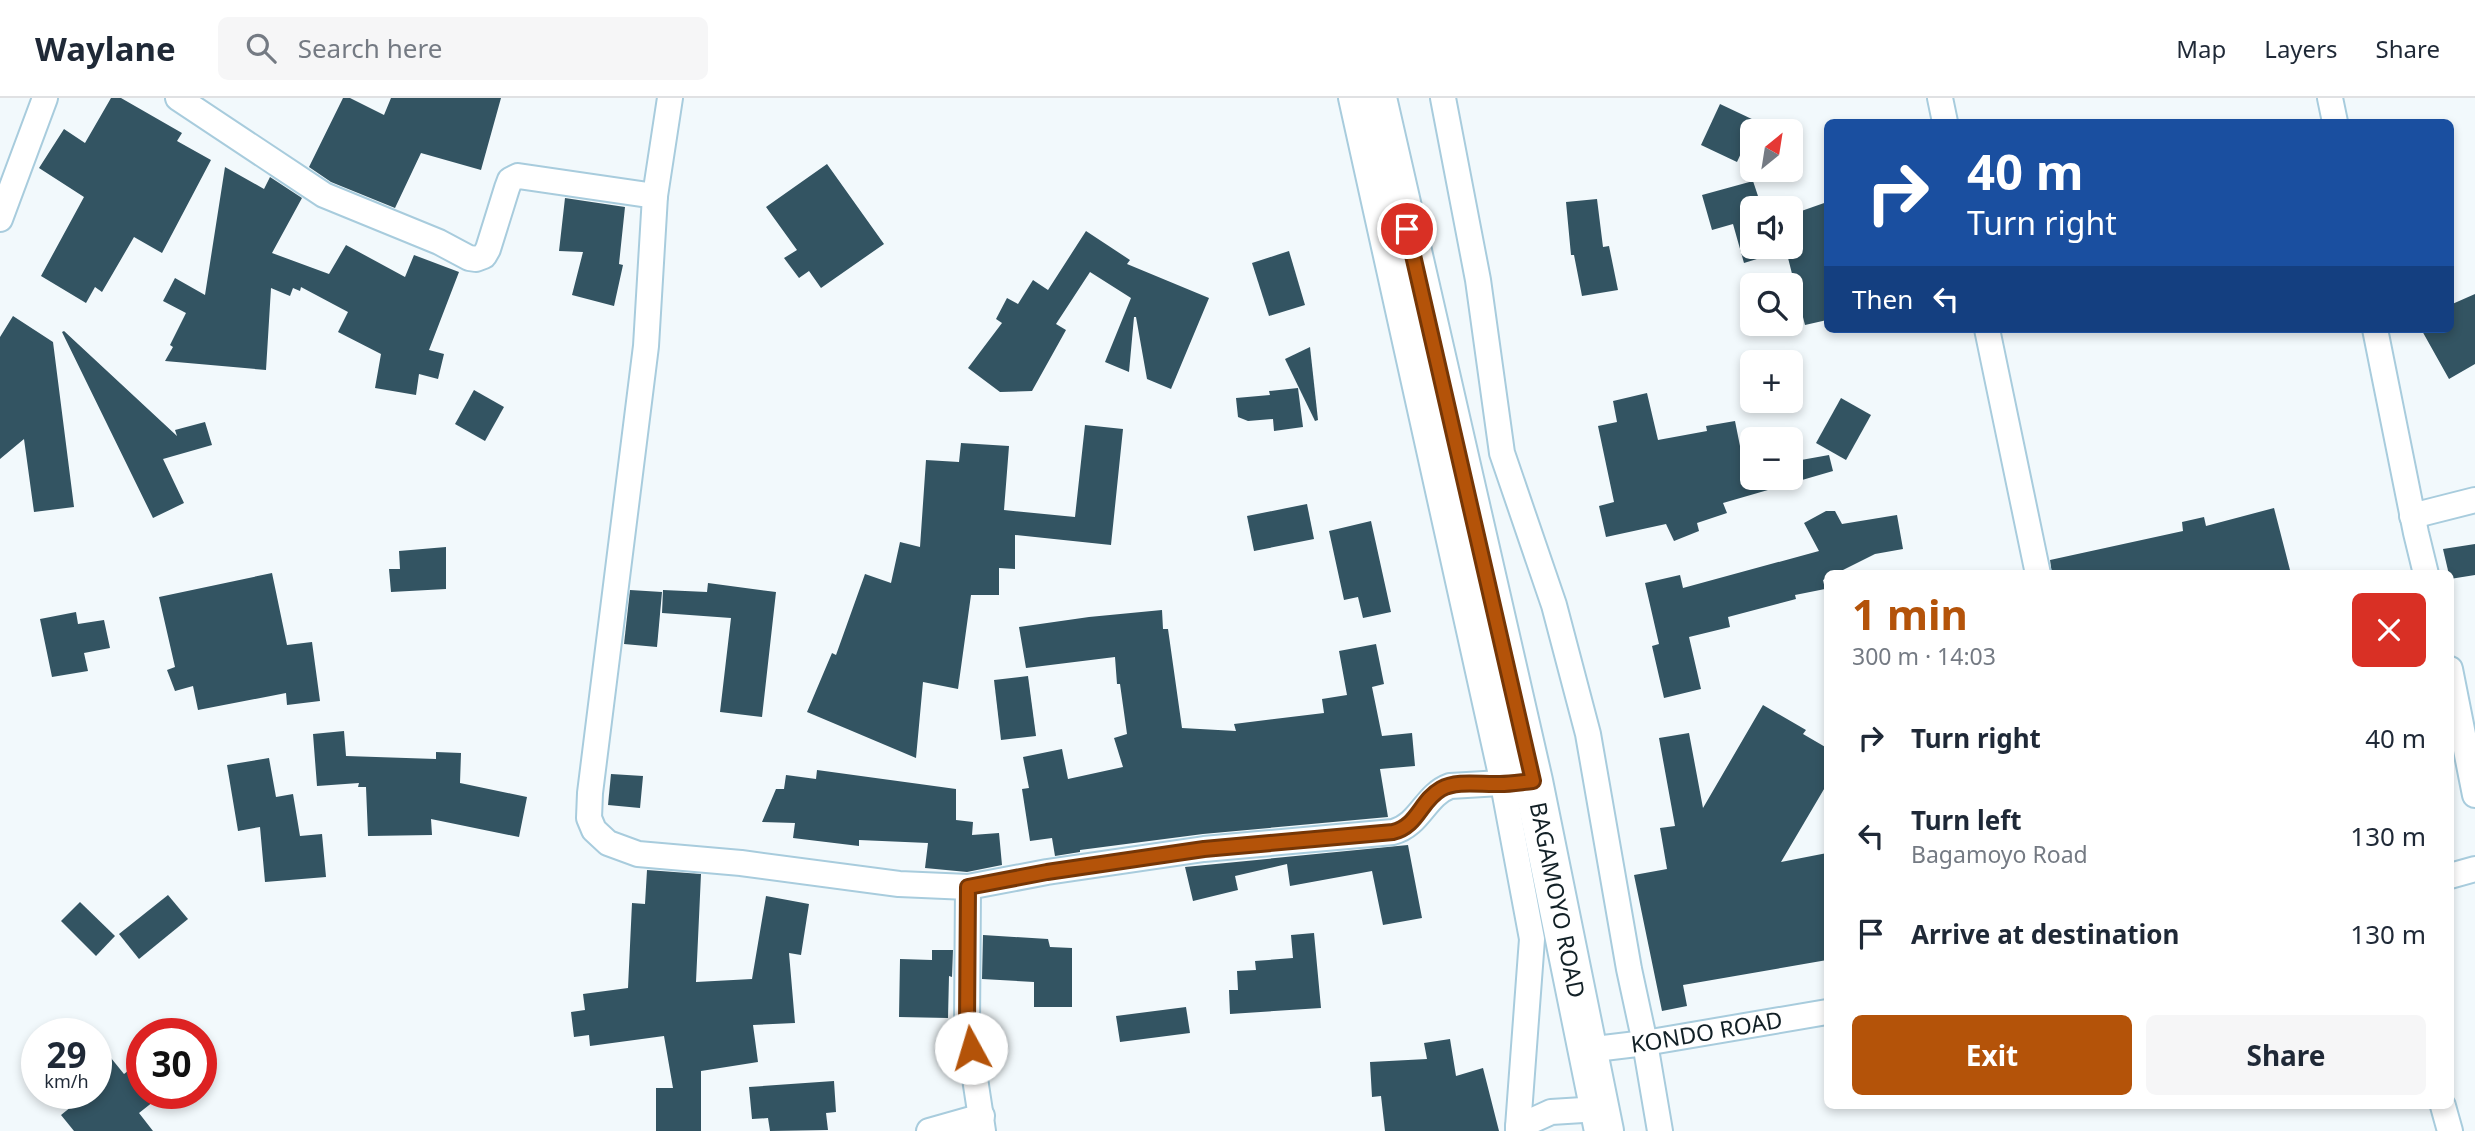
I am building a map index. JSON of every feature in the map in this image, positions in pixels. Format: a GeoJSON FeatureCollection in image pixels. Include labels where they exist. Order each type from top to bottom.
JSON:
{"type":"FeatureCollection","features":[{"type":"Feature","properties":{"kind":"highway","name":"BAGAMOYO ROAD"},"geometry":{"type":"LineString","coordinates":[[1377,98],[1518,783],[1587,1050],[1601,1120]]}},
{"type":"Feature","properties":{"kind":"street"},"geometry":{"type":"LineString","coordinates":[[0,219],[44,98]]}},
{"type":"Feature","properties":{"kind":"street"},"geometry":{"type":"LineString","coordinates":[[178,98],[324,195],[476,259],[484,256],[488,249],[510,180],[518,176],[655,196]]}},
{"type":"Feature","properties":{"kind":"street"},"geometry":{"type":"LineString","coordinates":[[670,98],[655,196],[646,346],[589,818],[594,830],[608,843],[638,854],[764,866],[900,884],[968,887],[1047,872],[1204,849],[1393,832],[1404,829],[1414,821],[1433,795],[1442,789],[1450,786],[1518,783]]}},
{"type":"Feature","properties":{"kind":"street"},"geometry":{"type":"LineString","coordinates":[[1351,98],[1518,783],[1532,939],[1518,1129]]}},
{"type":"Feature","properties":{"kind":"street"},"geometry":{"type":"LineString","coordinates":[[1443,98],[1478,279],[1502,453],[1554,605],[1587,734],[1629,969],[1646,1043],[1660,1131]]}},
{"type":"Feature","properties":{"kind":"street"},"geometry":{"type":"LineString","coordinates":[[1940,98],[1944,119]]}},
{"type":"Feature","properties":{"kind":"street"},"geometry":{"type":"LineString","coordinates":[[2330,98],[2334,119]]}},
{"type":"Feature","properties":{"kind":"street"},"geometry":{"type":"LineString","coordinates":[[1988,333],[2037,570]]}},
{"type":"Feature","properties":{"kind":"street"},"geometry":{"type":"LineString","coordinates":[[2376,333],[2425,570]]}},
{"type":"Feature","properties":{"kind":"street"},"geometry":{"type":"LineString","coordinates":[[2412,516],[2475,499]]}},
{"type":"Feature","properties":{"kind":"street"},"geometry":{"type":"LineString","coordinates":[[2454,688],[2475,795]]}},
{"type":"Feature","properties":{"kind":"street"},"geometry":{"type":"LineString","coordinates":[[2454,875],[2475,869]]}},
{"type":"Feature","properties":{"kind":"street"},"geometry":{"type":"LineString","coordinates":[[929,1131],[983,1124],[967,1026],[968,887]]}},
{"type":"Feature","properties":{"kind":"street","name":"KONDO ROAD"},"geometry":{"type":"LineString","coordinates":[[1587,1050],[1646,1043],[1824,1013]]}},
{"type":"Feature","properties":{"kind":"street"},"geometry":{"type":"LineString","coordinates":[[2444,1109],[2450,1131]]}},
{"type":"Feature","properties":{"kind":"street"},"geometry":{"type":"LineString","coordinates":[[1518,1129],[1551,1112],[1601,1120]]}},
{"type":"Feature","properties":{"kind":"building"},"geometry":{"type":"Polygon","coordinates":[[[111,98],[121,98],[182,133],[177,141],[211,160],[162,253],[134,237],[102,292],[95,287],[86,303],[41,276],[84,197],[39,168],[64,129],[85,143],[111,98]]]}},
{"type":"Feature","properties":{"kind":"building"},"geometry":{"type":"Polygon","coordinates":[[[343,98],[350,98],[384,115],[391,98],[501,98],[481,170],[421,153],[395,208],[331,182],[309,167],[343,98]]]}},
{"type":"Feature","properties":{"kind":"building"},"geometry":{"type":"Polygon","coordinates":[[[1720,104],[1752,119],[1740,119],[1740,156],[1737,162],[1701,145],[1720,104]]]}},
{"type":"Feature","properties":{"kind":"building"},"geometry":{"type":"Polygon","coordinates":[[[827,164],[884,244],[821,288],[809,271],[799,278],[784,258],[797,250],[766,207],[827,164]]]}},
{"type":"Feature","properties":{"kind":"building"},"geometry":{"type":"Polygon","coordinates":[[[225,167],[264,189],[270,177],[302,198],[272,253],[329,274],[346,245],[405,277],[414,255],[459,272],[429,350],[444,354],[438,379],[419,374],[416,395],[375,388],[381,354],[338,332],[348,312],[301,287],[300,291],[293,288],[290,296],[271,288],[266,370],[165,361],[186,313],[163,301],[175,278],[205,295],[225,167]]]}},
{"type":"Feature","properties":{"kind":"building"},"geometry":{"type":"Polygon","coordinates":[[[1753,182],[1758,196],[1740,196],[1740,249],[1733,224],[1712,230],[1702,195],[1753,182]]]}},
{"type":"Feature","properties":{"kind":"building"},"geometry":{"type":"Polygon","coordinates":[[[565,198],[625,207],[619,264],[623,265],[614,306],[572,295],[583,252],[559,251],[565,198]]]}},
{"type":"Feature","properties":{"kind":"building"},"geometry":{"type":"Polygon","coordinates":[[[1597,199],[1603,247],[1609,246],[1618,290],[1582,296],[1574,255],[1571,255],[1566,202],[1597,199]]]}},
{"type":"Feature","properties":{"kind":"building"},"geometry":{"type":"Polygon","coordinates":[[[1824,203],[1824,321],[1805,325],[1803,273],[1792,273],[1788,259],[1803,259],[1803,210],[1824,203]]]}},
{"type":"Feature","properties":{"kind":"building"},"geometry":{"type":"Polygon","coordinates":[[[1086,231],[1130,260],[1127,264],[1209,298],[1171,389],[1147,379],[1136,317],[1129,372],[1105,362],[1131,298],[1090,272],[1056,324],[1066,330],[1032,391],[1000,392],[968,368],[1002,323],[996,319],[1007,298],[1018,304],[1033,280],[1048,290],[1086,231]]]}},
{"type":"Feature","properties":{"kind":"building"},"geometry":{"type":"Polygon","coordinates":[[[1289,251],[1305,305],[1269,316],[1252,263],[1289,251]]]}},
{"type":"Feature","properties":{"kind":"building"},"geometry":{"type":"Polygon","coordinates":[[[2475,294],[2475,364],[2449,379],[2423,333],[2454,333],[2454,303],[2475,294]]]}},
{"type":"Feature","properties":{"kind":"building"},"geometry":{"type":"Polygon","coordinates":[[[13,316],[53,342],[74,507],[34,512],[24,439],[0,459],[0,337],[13,316]]]}},
{"type":"Feature","properties":{"kind":"building"},"geometry":{"type":"Polygon","coordinates":[[[62,332],[177,436],[175,430],[205,422],[212,445],[163,459],[184,503],[153,518],[62,332]]]}},
{"type":"Feature","properties":{"kind":"building"},"geometry":{"type":"Polygon","coordinates":[[[1310,347],[1318,420],[1315,421],[1285,359],[1310,347]]]}},
{"type":"Feature","properties":{"kind":"building"},"geometry":{"type":"Polygon","coordinates":[[[1298,388],[1303,427],[1274,431],[1273,419],[1248,421],[1238,417],[1236,398],[1270,395],[1269,391],[1298,388]]]}},
{"type":"Feature","properties":{"kind":"building"},"geometry":{"type":"Polygon","coordinates":[[[474,390],[504,407],[485,441],[455,424],[474,390]]]}},
{"type":"Feature","properties":{"kind":"building"},"geometry":{"type":"Polygon","coordinates":[[[1647,393],[1658,440],[1707,431],[1706,426],[1735,421],[1740,446],[1740,490],[1768,490],[1723,503],[1727,513],[1697,523],[1699,531],[1674,541],[1666,524],[1606,537],[1599,506],[1614,502],[1598,426],[1617,422],[1613,401],[1647,393]]]}},
{"type":"Feature","properties":{"kind":"building"},"geometry":{"type":"Polygon","coordinates":[[[1841,398],[1871,415],[1846,460],[1816,443],[1841,398]]]}},
{"type":"Feature","properties":{"kind":"building"},"geometry":{"type":"Polygon","coordinates":[[[1085,425],[1123,429],[1111,545],[1015,535],[1015,569],[999,568],[999,595],[971,595],[958,689],[923,682],[916,758],[807,712],[832,653],[836,655],[865,574],[891,583],[900,542],[920,547],[926,460],[959,462],[961,443],[1009,446],[1004,510],[1075,517],[1085,425]]]}},
{"type":"Feature","properties":{"kind":"building"},"geometry":{"type":"Polygon","coordinates":[[[1829,455],[1833,471],[1803,480],[1803,460],[1829,455]]]}},
{"type":"Feature","properties":{"kind":"building"},"geometry":{"type":"Polygon","coordinates":[[[1307,504],[1314,539],[1254,551],[1247,516],[1307,504]]]}},
{"type":"Feature","properties":{"kind":"building"},"geometry":{"type":"Polygon","coordinates":[[[2274,508],[2290,570],[2051,570],[2050,560],[2183,531],[2182,522],[2204,517],[2206,526],[2274,508]]]}},
{"type":"Feature","properties":{"kind":"building"},"geometry":{"type":"Polygon","coordinates":[[[1826,511],[1835,511],[1842,524],[1897,515],[1903,549],[1875,554],[1843,570],[1824,570],[1824,589],[1795,595],[1796,599],[1728,617],[1730,627],[1689,637],[1701,689],[1664,698],[1652,646],[1659,644],[1645,583],[1680,575],[1683,588],[1819,551],[1804,523],[1826,511]]]}},
{"type":"Feature","properties":{"kind":"building"},"geometry":{"type":"Polygon","coordinates":[[[1371,521],[1391,612],[1363,618],[1358,597],[1344,600],[1329,531],[1371,521]]]}},
{"type":"Feature","properties":{"kind":"building"},"geometry":{"type":"Polygon","coordinates":[[[2475,544],[2475,575],[2454,578],[2454,570],[2448,570],[2443,549],[2475,544]]]}},
{"type":"Feature","properties":{"kind":"building"},"geometry":{"type":"Polygon","coordinates":[[[446,547],[446,589],[391,592],[389,569],[400,569],[399,551],[446,547]]]}},
{"type":"Feature","properties":{"kind":"building"},"geometry":{"type":"Polygon","coordinates":[[[272,573],[287,645],[312,642],[320,701],[287,705],[286,693],[198,710],[193,686],[175,691],[167,670],[175,667],[159,597],[272,573]]]}},
{"type":"Feature","properties":{"kind":"building"},"geometry":{"type":"Polygon","coordinates":[[[708,583],[776,592],[762,717],[720,712],[731,618],[662,613],[663,590],[707,592],[708,583]]]}},
{"type":"Feature","properties":{"kind":"building"},"geometry":{"type":"Polygon","coordinates":[[[630,590],[662,592],[657,647],[624,644],[630,590]]]}},
{"type":"Feature","properties":{"kind":"building"},"geometry":{"type":"Polygon","coordinates":[[[1162,610],[1163,629],[1168,629],[1182,728],[1236,731],[1234,724],[1324,713],[1322,699],[1347,695],[1339,651],[1376,644],[1384,684],[1372,687],[1382,736],[1412,733],[1415,766],[1380,769],[1388,817],[1203,834],[1080,850],[1055,856],[1052,838],[1030,841],[1022,789],[1029,788],[1023,757],[1062,749],[1068,779],[1123,767],[1114,738],[1127,734],[1120,684],[1117,684],[1115,657],[1026,668],[1019,627],[1162,610]]]}},
{"type":"Feature","properties":{"kind":"building"},"geometry":{"type":"Polygon","coordinates":[[[76,612],[78,624],[104,620],[110,648],[84,653],[88,671],[52,677],[40,619],[76,612]]]}},
{"type":"Feature","properties":{"kind":"building"},"geometry":{"type":"Polygon","coordinates":[[[1028,676],[1036,736],[1001,740],[994,680],[1028,676]]]}},
{"type":"Feature","properties":{"kind":"building"},"geometry":{"type":"Polygon","coordinates":[[[1763,705],[1806,730],[1803,734],[1824,746],[1824,789],[1781,862],[1824,854],[1824,961],[1683,985],[1687,1006],[1662,1011],[1634,875],[1667,869],[1660,828],[1675,826],[1659,738],[1689,733],[1703,808],[1763,705]]]}},
{"type":"Feature","properties":{"kind":"building"},"geometry":{"type":"Polygon","coordinates":[[[344,731],[346,756],[436,759],[436,752],[461,753],[460,783],[527,797],[519,837],[431,819],[432,835],[368,836],[366,787],[358,787],[359,783],[317,786],[313,734],[344,731]]]}},
{"type":"Feature","properties":{"kind":"building"},"geometry":{"type":"Polygon","coordinates":[[[269,758],[276,797],[293,794],[300,836],[322,834],[326,877],[265,882],[260,827],[238,831],[227,765],[269,758]]]}},
{"type":"Feature","properties":{"kind":"building"},"geometry":{"type":"Polygon","coordinates":[[[817,770],[956,789],[956,820],[973,822],[972,835],[999,833],[1002,865],[967,872],[925,868],[928,843],[859,840],[859,846],[793,838],[795,823],[762,822],[776,789],[784,789],[786,775],[816,779],[817,770]]]}},
{"type":"Feature","properties":{"kind":"building"},"geometry":{"type":"Polygon","coordinates":[[[611,774],[643,776],[640,808],[608,805],[611,774]]]}},
{"type":"Feature","properties":{"kind":"building"},"geometry":{"type":"Polygon","coordinates":[[[1408,845],[1422,918],[1383,925],[1372,871],[1290,886],[1287,864],[1235,876],[1238,890],[1193,901],[1185,867],[1408,845]]]}},
{"type":"Feature","properties":{"kind":"building"},"geometry":{"type":"Polygon","coordinates":[[[647,870],[701,874],[696,982],[752,979],[766,896],[809,904],[801,955],[789,953],[795,1023],[753,1025],[758,1062],[701,1071],[701,1131],[656,1131],[656,1088],[673,1088],[664,1036],[590,1046],[589,1035],[574,1037],[571,1012],[585,1010],[583,994],[628,988],[632,903],[645,904],[647,870]]]}},
{"type":"Feature","properties":{"kind":"building"},"geometry":{"type":"Polygon","coordinates":[[[168,895],[188,919],[139,959],[119,934],[168,895]]]}},
{"type":"Feature","properties":{"kind":"building"},"geometry":{"type":"Polygon","coordinates":[[[80,902],[115,936],[96,956],[61,921],[80,902]]]}},
{"type":"Feature","properties":{"kind":"building"},"geometry":{"type":"Polygon","coordinates":[[[1314,933],[1321,1008],[1230,1014],[1229,990],[1238,990],[1237,971],[1256,970],[1255,961],[1293,958],[1291,935],[1314,933]]]}},
{"type":"Feature","properties":{"kind":"building"},"geometry":{"type":"Polygon","coordinates":[[[983,935],[1048,939],[1050,947],[1072,948],[1072,1007],[1034,1007],[1034,982],[982,979],[983,935]]]}},
{"type":"Feature","properties":{"kind":"building"},"geometry":{"type":"Polygon","coordinates":[[[932,950],[953,950],[948,1018],[899,1017],[900,959],[932,960],[932,950]]]}},
{"type":"Feature","properties":{"kind":"building"},"geometry":{"type":"Polygon","coordinates":[[[1186,1007],[1190,1033],[1120,1042],[1116,1016],[1186,1007]]]}},
{"type":"Feature","properties":{"kind":"building"},"geometry":{"type":"Polygon","coordinates":[[[1450,1039],[1456,1076],[1483,1068],[1499,1131],[1385,1131],[1381,1096],[1372,1097],[1370,1062],[1427,1059],[1424,1043],[1450,1039]]]}},
{"type":"Feature","properties":{"kind":"building"},"geometry":{"type":"Polygon","coordinates":[[[112,1059],[124,1074],[126,1072],[126,1109],[144,1109],[139,1113],[153,1131],[74,1131],[61,1115],[68,1109],[112,1109],[112,1059]]]}},
{"type":"Feature","properties":{"kind":"building"},"geometry":{"type":"Polygon","coordinates":[[[834,1081],[836,1112],[826,1113],[828,1130],[770,1131],[768,1118],[752,1119],[749,1087],[834,1081]]]}},
{"type":"Feature","properties":{"kind":"route"},"geometry":{"type":"LineString","coordinates":[[971,1048],[967,1026],[968,887],[1047,872],[1204,849],[1393,832],[1404,829],[1414,821],[1433,795],[1450,786],[1533,781],[1407,229]]}}]}
